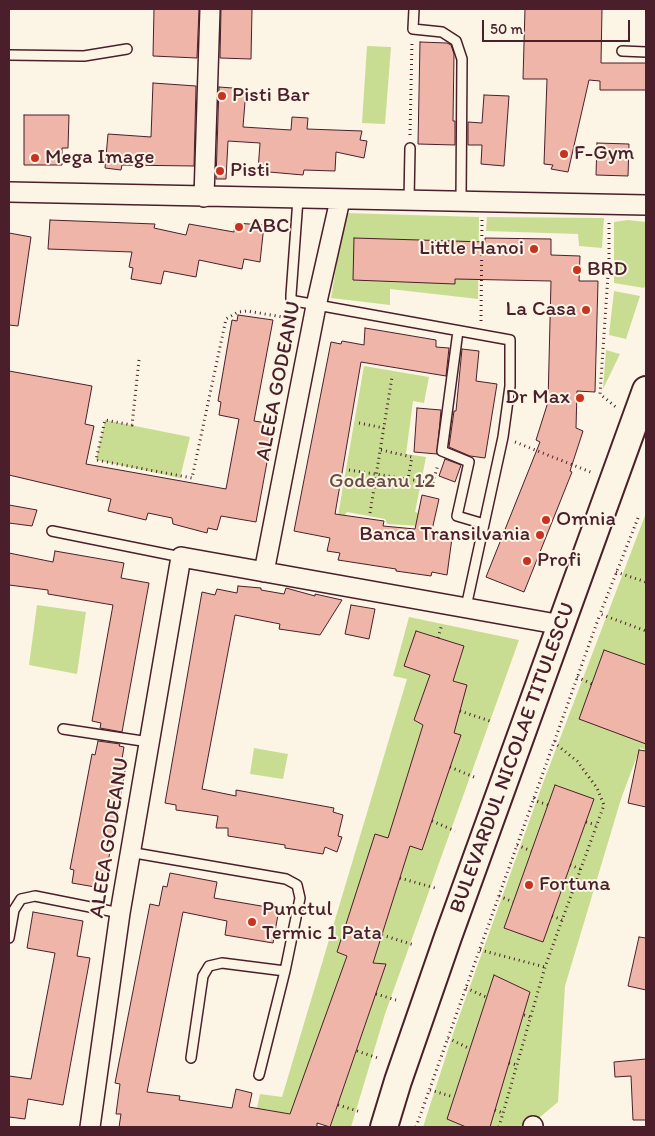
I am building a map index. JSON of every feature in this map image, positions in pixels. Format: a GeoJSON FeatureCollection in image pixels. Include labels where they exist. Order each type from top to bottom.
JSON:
{"type":"FeatureCollection","features":[{"type":"Feature","properties":{"kind":"main road","name":"BULEVARDUL NICOLAE TITULESCU"},"geometry":{"type":"LineString","coordinates":[[384,1127],[448,937],[646,390]]}},
{"type":"Feature","properties":{"kind":"street"},"geometry":{"type":"LineString","coordinates":[[204,197],[210,9]]}},
{"type":"Feature","properties":{"kind":"street"},"geometry":{"type":"LineString","coordinates":[[9,192],[646,205]]}},
{"type":"Feature","properties":{"kind":"street","name":"ALEEA GODEANU"},"geometry":{"type":"LineString","coordinates":[[264,572],[315,314],[340,200]]}},
{"type":"Feature","properties":{"kind":"street"},"geometry":{"type":"LineString","coordinates":[[181,557],[562,625]]}},
{"type":"Feature","properties":{"kind":"street","name":"ALEEA GODEANU"},"geometry":{"type":"LineString","coordinates":[[90,1127],[120,914],[181,557]]}},
{"type":"Feature","properties":{"kind":"lane"},"geometry":{"type":"LineString","coordinates":[[414,9],[413,29],[442,32],[456,41],[462,59],[461,201]]}},
{"type":"Feature","properties":{"kind":"lane"},"geometry":{"type":"LineString","coordinates":[[9,55],[84,56],[127,49]]}},
{"type":"Feature","properties":{"kind":"lane"},"geometry":{"type":"LineString","coordinates":[[622,51],[646,52]]}},
{"type":"Feature","properties":{"kind":"lane"},"geometry":{"type":"LineString","coordinates":[[409,200],[410,148]]}},
{"type":"Feature","properties":{"kind":"lane"},"geometry":{"type":"LineString","coordinates":[[298,199],[291,294],[292,299],[295,301],[315,314],[458,331],[510,340],[510,386],[503,437],[466,607]]}},
{"type":"Feature","properties":{"kind":"lane"},"geometry":{"type":"LineString","coordinates":[[458,331],[442,451],[469,462],[457,516],[484,524]]}},
{"type":"Feature","properties":{"kind":"lane"},"geometry":{"type":"LineString","coordinates":[[52,531],[181,557]]}},
{"type":"Feature","properties":{"kind":"lane"},"geometry":{"type":"LineString","coordinates":[[63,729],[149,742]]}},
{"type":"Feature","properties":{"kind":"lane"},"geometry":{"type":"LineString","coordinates":[[130,852],[286,879],[297,885],[300,898],[285,972],[260,1075]]}},
{"type":"Feature","properties":{"kind":"lane"},"geometry":{"type":"LineString","coordinates":[[9,938],[14,910],[21,898],[35,896],[120,914]]}},
{"type":"Feature","properties":{"kind":"lane"},"geometry":{"type":"LineString","coordinates":[[190,1058],[203,976],[210,966],[222,963],[285,972]]}},
{"type":"Feature","properties":{"kind":"path"},"geometry":{"type":"LineString","coordinates":[[410,148],[413,29]]}},
{"type":"Feature","properties":{"kind":"path"},"geometry":{"type":"LineString","coordinates":[[480,335],[483,202]]}},
{"type":"Feature","properties":{"kind":"path"},"geometry":{"type":"LineString","coordinates":[[609,220],[600,394],[619,409]]}},
{"type":"Feature","properties":{"kind":"path"},"geometry":{"type":"LineString","coordinates":[[139,360],[132,425],[105,420],[96,460],[192,478],[226,320],[238,312],[247,311],[315,314]]}},
{"type":"Feature","properties":{"kind":"path"},"geometry":{"type":"LineString","coordinates":[[370,513],[392,378]]}},
{"type":"Feature","properties":{"kind":"path"},"geometry":{"type":"LineString","coordinates":[[359,423],[384,428]]}},
{"type":"Feature","properties":{"kind":"path"},"geometry":{"type":"LineString","coordinates":[[503,437],[596,474]]}},
{"type":"Feature","properties":{"kind":"path"},"geometry":{"type":"LineString","coordinates":[[381,450],[412,457],[408,480]]}},
{"type":"Feature","properties":{"kind":"path"},"geometry":{"type":"LineString","coordinates":[[350,470],[433,483],[442,451]]}},
{"type":"Feature","properties":{"kind":"path"},"geometry":{"type":"LineString","coordinates":[[416,1127],[577,677],[638,518]]}},
{"type":"Feature","properties":{"kind":"path"},"geometry":{"type":"LineString","coordinates":[[616,572],[646,582]]}},
{"type":"Feature","properties":{"kind":"path"},"geometry":{"type":"LineString","coordinates":[[600,614],[646,631]]}},
{"type":"Feature","properties":{"kind":"path"},"geometry":{"type":"LineString","coordinates":[[438,638],[442,624]]}},
{"type":"Feature","properties":{"kind":"path"},"geometry":{"type":"LineString","coordinates":[[577,677],[592,684]]}},
{"type":"Feature","properties":{"kind":"path"},"geometry":{"type":"LineString","coordinates":[[460,711],[493,722]]}},
{"type":"Feature","properties":{"kind":"path"},"geometry":{"type":"LineString","coordinates":[[500,1127],[545,967],[604,805],[597,788],[577,761],[557,745],[555,741]]}},
{"type":"Feature","properties":{"kind":"path"},"geometry":{"type":"LineString","coordinates":[[450,767],[474,777]]}},
{"type":"Feature","properties":{"kind":"path"},"geometry":{"type":"LineString","coordinates":[[534,798],[536,801],[548,805]]}},
{"type":"Feature","properties":{"kind":"path"},"geometry":{"type":"LineString","coordinates":[[432,821],[455,831]]}},
{"type":"Feature","properties":{"kind":"path"},"geometry":{"type":"LineString","coordinates":[[586,822],[596,825]]}},
{"type":"Feature","properties":{"kind":"path"},"geometry":{"type":"LineString","coordinates":[[517,845],[531,851]]}},
{"type":"Feature","properties":{"kind":"path"},"geometry":{"type":"LineString","coordinates":[[570,865],[580,869]]}},
{"type":"Feature","properties":{"kind":"path"},"geometry":{"type":"LineString","coordinates":[[400,878],[435,888]]}},
{"type":"Feature","properties":{"kind":"path"},"geometry":{"type":"LineString","coordinates":[[499,896],[513,902]]}},
{"type":"Feature","properties":{"kind":"path"},"geometry":{"type":"LineString","coordinates":[[552,916],[562,920]]}},
{"type":"Feature","properties":{"kind":"path"},"geometry":{"type":"LineString","coordinates":[[382,935],[414,945]]}},
{"type":"Feature","properties":{"kind":"path"},"geometry":{"type":"LineString","coordinates":[[480,950],[545,967]]}},
{"type":"Feature","properties":{"kind":"path"},"geometry":{"type":"LineString","coordinates":[[466,988],[486,997]]}},
{"type":"Feature","properties":{"kind":"path"},"geometry":{"type":"LineString","coordinates":[[376,994],[396,1000]]}},
{"type":"Feature","properties":{"kind":"path"},"geometry":{"type":"LineString","coordinates":[[524,1015],[530,1018]]}},
{"type":"Feature","properties":{"kind":"path"},"geometry":{"type":"LineString","coordinates":[[448,1038],[470,1049]]}},
{"type":"Feature","properties":{"kind":"path"},"geometry":{"type":"LineString","coordinates":[[356,1051],[378,1058]]}},
{"type":"Feature","properties":{"kind":"path"},"geometry":{"type":"LineString","coordinates":[[509,1063],[517,1065]]}},
{"type":"Feature","properties":{"kind":"path"},"geometry":{"type":"LineString","coordinates":[[430,1090],[454,1097]]}},
{"type":"Feature","properties":{"kind":"path"},"geometry":{"type":"LineString","coordinates":[[338,1105],[361,1112]]}},
{"type":"Feature","properties":{"kind":"path"},"geometry":{"type":"LineString","coordinates":[[495,1110],[503,1113]]}},
{"type":"Feature","properties":{"kind":"green space"},"geometry":{"type":"Polygon","coordinates":[[[367,46],[391,47],[385,124],[362,123],[367,46]]]}},
{"type":"Feature","properties":{"kind":"green space"},"geometry":{"type":"Polygon","coordinates":[[[345,213],[479,217],[478,299],[390,289],[390,305],[331,298],[345,213]]]}},
{"type":"Feature","properties":{"kind":"green space"},"geometry":{"type":"Polygon","coordinates":[[[487,217],[604,218],[602,248],[579,246],[578,234],[486,231],[487,217]]]}},
{"type":"Feature","properties":{"kind":"green space"},"geometry":{"type":"Polygon","coordinates":[[[628,220],[646,222],[646,284],[644,288],[614,283],[614,222],[628,220]]]}},
{"type":"Feature","properties":{"kind":"green space"},"geometry":{"type":"Polygon","coordinates":[[[614,291],[640,296],[626,339],[609,335],[614,291]]]}},
{"type":"Feature","properties":{"kind":"green space"},"geometry":{"type":"Polygon","coordinates":[[[606,350],[620,354],[603,389],[606,350]]]}},
{"type":"Feature","properties":{"kind":"green space","name":"Godeanu 12"},"geometry":{"type":"Polygon","coordinates":[[[364,366],[429,377],[424,403],[413,401],[406,454],[426,457],[415,512],[424,515],[421,526],[387,524],[385,519],[347,512],[344,516],[338,515],[364,366]]]}},
{"type":"Feature","properties":{"kind":"green space"},"geometry":{"type":"Polygon","coordinates":[[[105,420],[190,437],[180,478],[96,460],[105,420]]]}},
{"type":"Feature","properties":{"kind":"green space"},"geometry":{"type":"Polygon","coordinates":[[[646,513],[646,665],[604,650],[579,719],[646,743],[646,750],[640,748],[621,799],[565,986],[558,1102],[534,1122],[534,1127],[490,1126],[530,992],[494,975],[447,1119],[466,1127],[423,1127],[455,1028],[543,783],[646,513]],[[555,785],[504,928],[543,942],[594,799],[555,785]]]}},
{"type":"Feature","properties":{"kind":"green space"},"geometry":{"type":"Polygon","coordinates":[[[37,605],[86,612],[77,674],[29,665],[37,605]]]}},
{"type":"Feature","properties":{"kind":"green space"},"geometry":{"type":"Polygon","coordinates":[[[409,617],[519,640],[385,1014],[351,1127],[330,1127],[386,964],[373,963],[410,846],[422,850],[460,735],[454,733],[453,681],[464,646],[417,631],[404,666],[430,675],[414,720],[423,725],[388,838],[337,952],[347,956],[290,1114],[263,1109],[260,1127],[253,1127],[260,1094],[282,1097],[407,679],[393,676],[409,617]]]}},
{"type":"Feature","properties":{"kind":"green space"},"geometry":{"type":"Polygon","coordinates":[[[254,748],[288,754],[283,779],[250,774],[254,748]]]}},
{"type":"Feature","properties":{"kind":"building"},"geometry":{"type":"Polygon","coordinates":[[[154,9],[199,9],[197,58],[153,56],[154,9]]]}},
{"type":"Feature","properties":{"kind":"building"},"geometry":{"type":"Polygon","coordinates":[[[221,9],[252,9],[251,59],[220,58],[221,9]]]}},
{"type":"Feature","properties":{"kind":"building"},"geometry":{"type":"Polygon","coordinates":[[[525,9],[602,9],[601,63],[646,63],[646,90],[600,90],[600,81],[589,80],[568,172],[551,169],[553,165],[544,164],[547,79],[523,79],[525,9]]]}},
{"type":"Feature","properties":{"kind":"building"},"geometry":{"type":"Polygon","coordinates":[[[420,42],[447,43],[451,45],[454,54],[453,121],[455,121],[455,145],[418,144],[420,42]]]}},
{"type":"Feature","properties":{"kind":"building"},"geometry":{"type":"Polygon","coordinates":[[[153,83],[196,86],[194,166],[122,165],[121,170],[105,168],[108,134],[151,137],[153,83]]]}},
{"type":"Feature","properties":{"kind":"building"},"geometry":{"type":"Polygon","coordinates":[[[219,87],[246,89],[243,127],[291,130],[292,117],[308,118],[307,129],[362,131],[360,140],[367,141],[364,158],[336,152],[335,171],[304,170],[303,175],[258,171],[260,143],[228,141],[226,179],[216,179],[219,87]]]}},
{"type":"Feature","properties":{"kind":"building"},"geometry":{"type":"Polygon","coordinates":[[[484,95],[509,96],[504,166],[481,164],[482,145],[468,145],[468,122],[482,123],[484,95]]]}},
{"type":"Feature","properties":{"kind":"building"},"geometry":{"type":"Polygon","coordinates":[[[24,115],[69,115],[68,148],[62,148],[62,165],[24,165],[24,115]]]}},
{"type":"Feature","properties":{"kind":"building"},"geometry":{"type":"Polygon","coordinates":[[[597,143],[629,144],[628,176],[596,175],[597,143]]]}},
{"type":"Feature","properties":{"kind":"building"},"geometry":{"type":"Polygon","coordinates":[[[50,220],[155,224],[154,228],[186,235],[189,224],[234,232],[235,223],[264,225],[260,262],[244,259],[242,269],[199,260],[196,277],[164,271],[161,284],[131,279],[133,268],[129,267],[132,252],[48,249],[50,220]]]}},
{"type":"Feature","properties":{"kind":"building"},"geometry":{"type":"Polygon","coordinates":[[[9,233],[31,237],[18,326],[9,325],[9,233]]]}},
{"type":"Feature","properties":{"kind":"building"},"geometry":{"type":"Polygon","coordinates":[[[354,238],[485,242],[485,238],[551,239],[551,255],[580,256],[579,281],[598,281],[595,392],[577,391],[576,428],[583,431],[570,471],[572,472],[524,592],[486,577],[540,442],[536,440],[548,402],[551,281],[455,279],[455,284],[353,280],[354,238]]]}},
{"type":"Feature","properties":{"kind":"building"},"geometry":{"type":"Polygon","coordinates":[[[238,315],[273,320],[254,421],[274,424],[256,522],[221,516],[217,530],[208,528],[207,533],[173,524],[172,518],[148,513],[146,520],[108,511],[111,499],[9,475],[9,371],[92,386],[85,424],[94,426],[86,464],[226,489],[239,419],[219,415],[221,402],[218,401],[232,320],[237,321],[238,315]]]}},
{"type":"Feature","properties":{"kind":"building"},"geometry":{"type":"Polygon","coordinates":[[[365,328],[436,340],[436,347],[449,348],[446,376],[361,362],[335,514],[384,521],[383,526],[415,529],[422,495],[439,499],[432,530],[441,531],[440,536],[452,538],[447,575],[432,572],[431,576],[338,560],[340,553],[327,551],[330,538],[294,531],[331,342],[341,344],[342,341],[364,345],[365,328]]]}},
{"type":"Feature","properties":{"kind":"building"},"geometry":{"type":"Polygon","coordinates":[[[462,349],[479,351],[476,381],[497,384],[485,458],[470,456],[449,447],[454,411],[456,411],[462,349]]]}},
{"type":"Feature","properties":{"kind":"building"},"geometry":{"type":"Polygon","coordinates":[[[417,408],[441,410],[437,454],[414,452],[417,408]]]}},
{"type":"Feature","properties":{"kind":"building"},"geometry":{"type":"Polygon","coordinates":[[[445,459],[461,465],[455,482],[439,476],[445,459]]]}},
{"type":"Feature","properties":{"kind":"building"},"geometry":{"type":"Polygon","coordinates":[[[9,505],[37,510],[32,526],[9,523],[9,505]]]}},
{"type":"Feature","properties":{"kind":"building"},"geometry":{"type":"Polygon","coordinates":[[[55,551],[124,563],[121,578],[149,583],[122,732],[100,728],[101,723],[92,721],[113,605],[48,594],[48,590],[9,585],[9,553],[53,562],[55,551]]]}},
{"type":"Feature","properties":{"kind":"building"},"geometry":{"type":"Polygon","coordinates":[[[238,586],[261,588],[261,590],[284,594],[286,588],[315,596],[315,594],[342,600],[320,635],[279,629],[280,624],[235,615],[202,789],[236,796],[236,790],[334,808],[333,812],[343,815],[338,836],[342,837],[337,852],[325,847],[323,854],[285,848],[285,845],[228,836],[228,828],[216,828],[218,816],[176,810],[176,805],[165,803],[202,592],[215,595],[217,589],[237,593],[238,586]]]}},
{"type":"Feature","properties":{"kind":"building"},"geometry":{"type":"Polygon","coordinates":[[[351,605],[375,609],[369,639],[345,634],[351,605]]]}},
{"type":"Feature","properties":{"kind":"building"},"geometry":{"type":"Polygon","coordinates":[[[416,631],[464,646],[453,681],[467,685],[454,733],[461,735],[422,850],[410,846],[373,963],[386,964],[330,1127],[317,1123],[317,1127],[119,1127],[121,1114],[116,1114],[120,1084],[115,1083],[150,904],[159,906],[163,886],[167,887],[170,873],[217,882],[214,898],[279,909],[273,943],[225,935],[227,921],[183,912],[147,1092],[180,1096],[179,1100],[232,1108],[236,1089],[252,1093],[249,1107],[290,1114],[347,956],[337,952],[375,834],[388,838],[423,725],[414,720],[430,675],[404,666],[416,631]]]}},
{"type":"Feature","properties":{"kind":"building"},"geometry":{"type":"Polygon","coordinates":[[[604,650],[646,665],[646,744],[579,719],[604,650]]]}},
{"type":"Feature","properties":{"kind":"building"},"geometry":{"type":"Polygon","coordinates":[[[98,741],[120,744],[119,746],[124,747],[122,759],[127,760],[106,873],[104,873],[101,888],[72,883],[74,870],[70,869],[92,754],[95,755],[98,741]]]}},
{"type":"Feature","properties":{"kind":"building"},"geometry":{"type":"Polygon","coordinates":[[[639,750],[646,751],[646,807],[628,803],[639,750]]]}},
{"type":"Feature","properties":{"kind":"building"},"geometry":{"type":"Polygon","coordinates":[[[555,785],[594,799],[543,942],[504,928],[555,785]]]}},
{"type":"Feature","properties":{"kind":"building"},"geometry":{"type":"Polygon","coordinates":[[[33,912],[83,921],[77,956],[90,958],[63,1105],[28,1099],[25,1119],[9,1117],[9,1076],[31,1079],[55,953],[27,948],[33,912]]]}},
{"type":"Feature","properties":{"kind":"building"},"geometry":{"type":"Polygon","coordinates":[[[639,937],[646,938],[646,990],[628,986],[639,937]]]}},
{"type":"Feature","properties":{"kind":"building"},"geometry":{"type":"Polygon","coordinates":[[[494,975],[530,992],[490,1127],[466,1127],[447,1119],[494,975]]]}},
{"type":"Feature","properties":{"kind":"building"},"geometry":{"type":"Polygon","coordinates":[[[646,1059],[646,1120],[633,1120],[631,1076],[615,1077],[614,1062],[646,1059]]]}},
{"type":"Feature","properties":{"kind":"place","name":"Pisti Bar"},"geometry":{"type":"Point","coordinates":[222,96]}},
{"type":"Feature","properties":{"kind":"place","name":"F-Gym"},"geometry":{"type":"Point","coordinates":[564,154]}},
{"type":"Feature","properties":{"kind":"place","name":"Mega Image"},"geometry":{"type":"Point","coordinates":[35,158]}},
{"type":"Feature","properties":{"kind":"place","name":"Pisti"},"geometry":{"type":"Point","coordinates":[220,171]}},
{"type":"Feature","properties":{"kind":"place","name":"ABC"},"geometry":{"type":"Point","coordinates":[239,227]}},
{"type":"Feature","properties":{"kind":"place","name":"Little Hanoi"},"geometry":{"type":"Point","coordinates":[534,249]}},
{"type":"Feature","properties":{"kind":"place","name":"BRD"},"geometry":{"type":"Point","coordinates":[577,270]}},
{"type":"Feature","properties":{"kind":"place","name":"La Casa"},"geometry":{"type":"Point","coordinates":[586,310]}},
{"type":"Feature","properties":{"kind":"place","name":"Dr Max"},"geometry":{"type":"Point","coordinates":[580,398]}},
{"type":"Feature","properties":{"kind":"place","name":"Omnia"},"geometry":{"type":"Point","coordinates":[546,520]}},
{"type":"Feature","properties":{"kind":"place","name":"Banca Transilvania"},"geometry":{"type":"Point","coordinates":[540,535]}},
{"type":"Feature","properties":{"kind":"place","name":"Profi"},"geometry":{"type":"Point","coordinates":[527,561]}},
{"type":"Feature","properties":{"kind":"place","name":"Fortuna"},"geometry":{"type":"Point","coordinates":[529,885]}},
{"type":"Feature","properties":{"kind":"place","name":"Punctul Termic 1 Pata"},"geometry":{"type":"Point","coordinates":[252,922]}}]}
